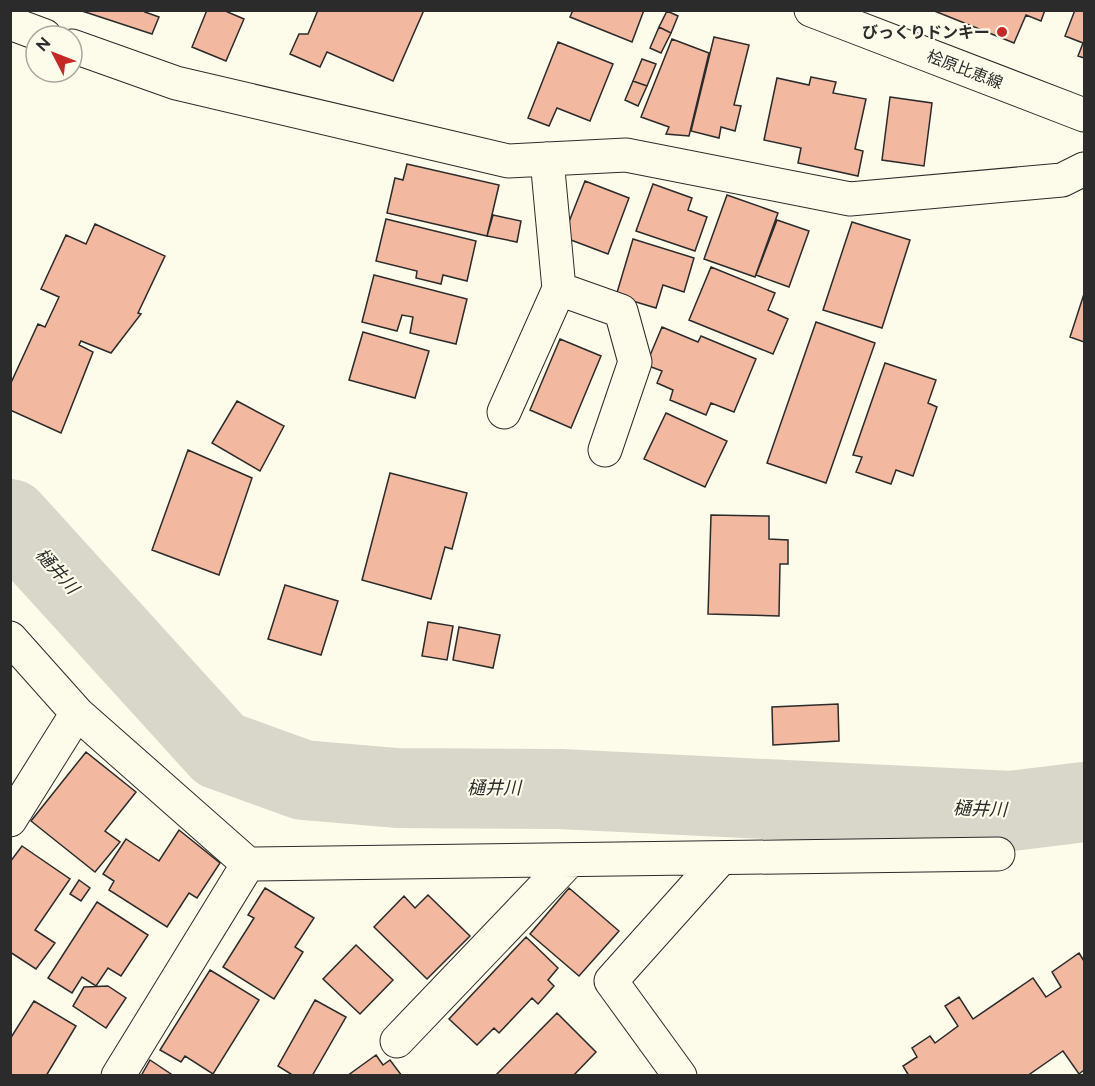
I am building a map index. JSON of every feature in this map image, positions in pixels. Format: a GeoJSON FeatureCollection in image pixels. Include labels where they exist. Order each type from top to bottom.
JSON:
{"type":"FeatureCollection","features":[{"type":"Feature","properties":{"kind":"street","name":"桧原比恵線"},"geometry":{"type":"LineString","coordinates":[[811,10],[1084,115]]}},
{"type":"Feature","properties":{"kind":"street"},"geometry":{"type":"LineString","coordinates":[[84,49],[176,83],[508,160],[626,155],[850,199],[1062,180],[1084,169]]}},
{"type":"Feature","properties":{"kind":"street"},"geometry":{"type":"LineString","coordinates":[[504,412],[559,289],[547,159]]}},
{"type":"Feature","properties":{"kind":"street"},"geometry":{"type":"LineString","coordinates":[[559,289],[621,311],[624,321],[635,362],[605,450]]}},
{"type":"Feature","properties":{"kind":"street"},"geometry":{"type":"LineString","coordinates":[[10,638],[77,713],[248,864],[998,854]]}},
{"type":"Feature","properties":{"kind":"street"},"geometry":{"type":"LineString","coordinates":[[10,820],[77,713]]}},
{"type":"Feature","properties":{"kind":"street"},"geometry":{"type":"LineString","coordinates":[[680,1076],[611,981],[722,858]]}},
{"type":"Feature","properties":{"kind":"street"},"geometry":{"type":"LineString","coordinates":[[397,1041],[570,860]]}},
{"type":"Feature","properties":{"kind":"street"},"geometry":{"type":"LineString","coordinates":[[117,1076],[248,864]]}},
{"type":"Feature","properties":{"kind":"building"},"geometry":{"type":"Polygon","coordinates":[[[146,10],[145,12],[159,17],[152,34],[82,11],[146,10]]]}},
{"type":"Feature","properties":{"kind":"building"},"geometry":{"type":"Polygon","coordinates":[[[207,10],[223,10],[244,19],[226,61],[192,47],[207,10]]]}},
{"type":"Feature","properties":{"kind":"building"},"geometry":{"type":"Polygon","coordinates":[[[318,10],[424,10],[393,81],[327,52],[320,67],[290,54],[299,34],[308,34],[318,10]]]}},
{"type":"Feature","properties":{"kind":"building"},"geometry":{"type":"Polygon","coordinates":[[[573,10],[644,10],[632,42],[570,17],[573,10]]]}},
{"type":"Feature","properties":{"kind":"building","name":"びっくりドンキー"},"geometry":{"type":"Polygon","coordinates":[[[932,10],[1045,10],[1041,21],[1026,15],[1014,43],[932,10]]]}},
{"type":"Feature","properties":{"kind":"building"},"geometry":{"type":"Polygon","coordinates":[[[1075,10],[1084,10],[1084,58],[1078,56],[1083,43],[1065,36],[1075,10]]]}},
{"type":"Feature","properties":{"kind":"building"},"geometry":{"type":"Polygon","coordinates":[[[667,11],[678,16],[671,33],[659,27],[667,11]]]}},
{"type":"Feature","properties":{"kind":"building"},"geometry":{"type":"Polygon","coordinates":[[[659,27],[671,33],[661,53],[650,48],[659,27]]]}},
{"type":"Feature","properties":{"kind":"building"},"geometry":{"type":"Polygon","coordinates":[[[714,37],[749,45],[734,105],[741,106],[735,131],[721,127],[719,138],[691,131],[714,37]]]}},
{"type":"Feature","properties":{"kind":"building"},"geometry":{"type":"Polygon","coordinates":[[[672,39],[709,53],[689,136],[666,134],[669,127],[641,117],[672,39]]]}},
{"type":"Feature","properties":{"kind":"building"},"geometry":{"type":"Polygon","coordinates":[[[558,42],[613,64],[590,121],[557,108],[549,126],[528,118],[558,42]]]}},
{"type":"Feature","properties":{"kind":"building"},"geometry":{"type":"Polygon","coordinates":[[[642,59],[656,64],[647,86],[633,81],[642,59]]]}},
{"type":"Feature","properties":{"kind":"building"},"geometry":{"type":"Polygon","coordinates":[[[811,77],[836,82],[833,93],[866,99],[855,149],[863,151],[858,176],[798,163],[801,148],[764,140],[777,78],[809,85],[811,77]]]}},
{"type":"Feature","properties":{"kind":"building"},"geometry":{"type":"Polygon","coordinates":[[[633,81],[647,86],[638,106],[625,100],[633,81]]]}},
{"type":"Feature","properties":{"kind":"building"},"geometry":{"type":"Polygon","coordinates":[[[890,97],[932,103],[924,166],[882,160],[890,97]]]}},
{"type":"Feature","properties":{"kind":"building"},"geometry":{"type":"Polygon","coordinates":[[[407,164],[499,185],[487,236],[387,213],[395,178],[403,180],[407,164]]]}},
{"type":"Feature","properties":{"kind":"building"},"geometry":{"type":"Polygon","coordinates":[[[585,181],[629,198],[608,254],[563,237],[585,181]]]}},
{"type":"Feature","properties":{"kind":"building"},"geometry":{"type":"Polygon","coordinates":[[[653,184],[692,198],[688,210],[707,217],[695,251],[636,231],[653,184]]]}},
{"type":"Feature","properties":{"kind":"building"},"geometry":{"type":"Polygon","coordinates":[[[727,195],[778,213],[755,277],[704,259],[727,195]]]}},
{"type":"Feature","properties":{"kind":"building"},"geometry":{"type":"Polygon","coordinates":[[[493,215],[521,221],[517,242],[487,236],[493,215]]]}},
{"type":"Feature","properties":{"kind":"building"},"geometry":{"type":"Polygon","coordinates":[[[386,219],[476,241],[467,281],[443,275],[441,284],[416,278],[417,271],[376,261],[386,219]]]}},
{"type":"Feature","properties":{"kind":"building"},"geometry":{"type":"Polygon","coordinates":[[[777,220],[809,231],[789,287],[756,275],[777,220]]]}},
{"type":"Feature","properties":{"kind":"building"},"geometry":{"type":"Polygon","coordinates":[[[852,222],[910,240],[882,328],[823,310],[852,222]]]}},
{"type":"Feature","properties":{"kind":"building"},"geometry":{"type":"Polygon","coordinates":[[[95,224],[165,256],[138,313],[141,314],[111,353],[81,341],[79,345],[93,352],[61,433],[10,410],[10,385],[38,324],[45,327],[59,297],[41,289],[66,235],[86,244],[95,224]]]}},
{"type":"Feature","properties":{"kind":"building"},"geometry":{"type":"Polygon","coordinates":[[[633,239],[694,258],[684,292],[663,285],[656,308],[616,296],[633,239]]]}},
{"type":"Feature","properties":{"kind":"building"},"geometry":{"type":"Polygon","coordinates":[[[711,267],[775,293],[768,310],[788,319],[773,354],[689,320],[711,267]]]}},
{"type":"Feature","properties":{"kind":"building"},"geometry":{"type":"Polygon","coordinates":[[[374,275],[467,299],[456,344],[410,333],[413,317],[402,315],[397,331],[362,322],[374,275]]]}},
{"type":"Feature","properties":{"kind":"building"},"geometry":{"type":"Polygon","coordinates":[[[1084,294],[1084,342],[1070,337],[1084,294]]]}},
{"type":"Feature","properties":{"kind":"building"},"geometry":{"type":"Polygon","coordinates":[[[816,322],[875,343],[826,483],[767,463],[816,322]]]}},
{"type":"Feature","properties":{"kind":"building"},"geometry":{"type":"Polygon","coordinates":[[[662,327],[698,342],[701,336],[756,359],[734,412],[711,403],[706,415],[670,400],[673,390],[657,383],[662,371],[646,365],[662,327]]]}},
{"type":"Feature","properties":{"kind":"building"},"geometry":{"type":"Polygon","coordinates":[[[363,332],[429,351],[415,398],[349,380],[363,332]]]}},
{"type":"Feature","properties":{"kind":"building"},"geometry":{"type":"Polygon","coordinates":[[[560,339],[601,356],[571,428],[530,410],[560,339]]]}},
{"type":"Feature","properties":{"kind":"building"},"geometry":{"type":"Polygon","coordinates":[[[885,363],[936,380],[928,403],[937,407],[913,476],[896,470],[891,484],[856,472],[862,457],[853,455],[885,363]]]}},
{"type":"Feature","properties":{"kind":"building"},"geometry":{"type":"Polygon","coordinates":[[[237,401],[284,426],[260,471],[212,443],[237,401]]]}},
{"type":"Feature","properties":{"kind":"building"},"geometry":{"type":"Polygon","coordinates":[[[666,413],[727,441],[705,487],[644,459],[666,413]]]}},
{"type":"Feature","properties":{"kind":"building"},"geometry":{"type":"Polygon","coordinates":[[[188,450],[252,478],[219,575],[152,550],[188,450]]]}},
{"type":"Feature","properties":{"kind":"building"},"geometry":{"type":"Polygon","coordinates":[[[390,473],[467,493],[452,549],[445,547],[431,599],[362,580],[390,473]]]}},
{"type":"Feature","properties":{"kind":"building"},"geometry":{"type":"Polygon","coordinates":[[[711,515],[769,516],[769,539],[788,540],[788,564],[780,564],[779,616],[708,614],[711,515]]]}},
{"type":"Feature","properties":{"kind":"building"},"geometry":{"type":"Polygon","coordinates":[[[285,585],[338,601],[321,655],[268,639],[285,585]]]}},
{"type":"Feature","properties":{"kind":"building"},"geometry":{"type":"Polygon","coordinates":[[[428,622],[453,626],[447,660],[422,656],[428,622]]]}},
{"type":"Feature","properties":{"kind":"building"},"geometry":{"type":"Polygon","coordinates":[[[459,627],[500,635],[493,668],[453,660],[459,627]]]}},
{"type":"Feature","properties":{"kind":"building"},"geometry":{"type":"Polygon","coordinates":[[[838,704],[839,741],[773,745],[772,707],[838,704]]]}},
{"type":"Feature","properties":{"kind":"building"},"geometry":{"type":"Polygon","coordinates":[[[86,752],[136,792],[105,831],[120,842],[95,872],[31,821],[86,752]]]}},
{"type":"Feature","properties":{"kind":"building"},"geometry":{"type":"Polygon","coordinates":[[[179,830],[220,863],[197,898],[189,893],[167,927],[109,890],[114,881],[103,874],[126,839],[159,861],[179,830]]]}},
{"type":"Feature","properties":{"kind":"building"},"geometry":{"type":"Polygon","coordinates":[[[22,846],[70,879],[35,930],[55,943],[36,969],[10,952],[10,862],[22,846]]]}},
{"type":"Feature","properties":{"kind":"building"},"geometry":{"type":"Polygon","coordinates":[[[79,880],[90,888],[81,901],[70,894],[79,880]]]}},
{"type":"Feature","properties":{"kind":"building"},"geometry":{"type":"Polygon","coordinates":[[[265,888],[314,918],[295,947],[303,952],[274,999],[223,967],[254,918],[248,915],[265,888]]]}},
{"type":"Feature","properties":{"kind":"building"},"geometry":{"type":"Polygon","coordinates":[[[569,888],[619,931],[579,976],[530,934],[569,888]]]}},
{"type":"Feature","properties":{"kind":"building"},"geometry":{"type":"Polygon","coordinates":[[[428,895],[470,936],[427,979],[374,927],[404,896],[415,908],[428,895]]]}},
{"type":"Feature","properties":{"kind":"building"},"geometry":{"type":"Polygon","coordinates":[[[97,902],[148,935],[121,976],[108,968],[96,986],[82,977],[72,993],[48,978],[97,902]]]}},
{"type":"Feature","properties":{"kind":"building"},"geometry":{"type":"Polygon","coordinates":[[[526,937],[558,968],[548,980],[554,986],[538,1004],[532,998],[499,1033],[494,1028],[477,1045],[449,1019],[526,937]]]}},
{"type":"Feature","properties":{"kind":"building"},"geometry":{"type":"Polygon","coordinates":[[[356,945],[393,980],[360,1014],[323,979],[356,945]]]}},
{"type":"Feature","properties":{"kind":"building"},"geometry":{"type":"Polygon","coordinates":[[[1079,953],[1084,961],[1084,1070],[1079,1074],[1063,1051],[1027,1076],[909,1076],[903,1066],[917,1057],[912,1048],[930,1036],[935,1043],[958,1026],[945,1006],[959,997],[973,1019],[1033,978],[1046,997],[1061,987],[1052,972],[1079,953]]]}},
{"type":"Feature","properties":{"kind":"building"},"geometry":{"type":"Polygon","coordinates":[[[210,970],[259,1000],[213,1074],[185,1056],[181,1062],[160,1050],[210,970]]]}},
{"type":"Feature","properties":{"kind":"building"},"geometry":{"type":"Polygon","coordinates":[[[108,986],[126,998],[106,1028],[73,1006],[84,987],[108,986]]]}},
{"type":"Feature","properties":{"kind":"building"},"geometry":{"type":"Polygon","coordinates":[[[315,1000],[346,1017],[312,1076],[294,1076],[278,1066],[315,1000]]]}},
{"type":"Feature","properties":{"kind":"building"},"geometry":{"type":"Polygon","coordinates":[[[34,1001],[76,1026],[46,1076],[13,1076],[10,1074],[10,1039],[34,1001]]]}},
{"type":"Feature","properties":{"kind":"building"},"geometry":{"type":"Polygon","coordinates":[[[557,1013],[596,1052],[573,1076],[495,1076],[557,1013]]]}},
{"type":"Feature","properties":{"kind":"building"},"geometry":{"type":"Polygon","coordinates":[[[376,1055],[383,1065],[390,1060],[402,1076],[347,1076],[376,1055]]]}},
{"type":"Feature","properties":{"kind":"building"},"geometry":{"type":"Polygon","coordinates":[[[150,1060],[174,1076],[141,1076],[150,1060]]]}},
{"type":"Feature","properties":{"kind":"waterway","name":"樋井川"},"geometry":{"type":"LineString","coordinates":[[10,519],[220,750],[303,780],[397,788],[560,789],[1011,811],[1084,802]]}},
{"type":"Feature","properties":{"kind":"place","name":"びっくりドンキー"},"geometry":{"type":"Point","coordinates":[1002,32]}}]}
